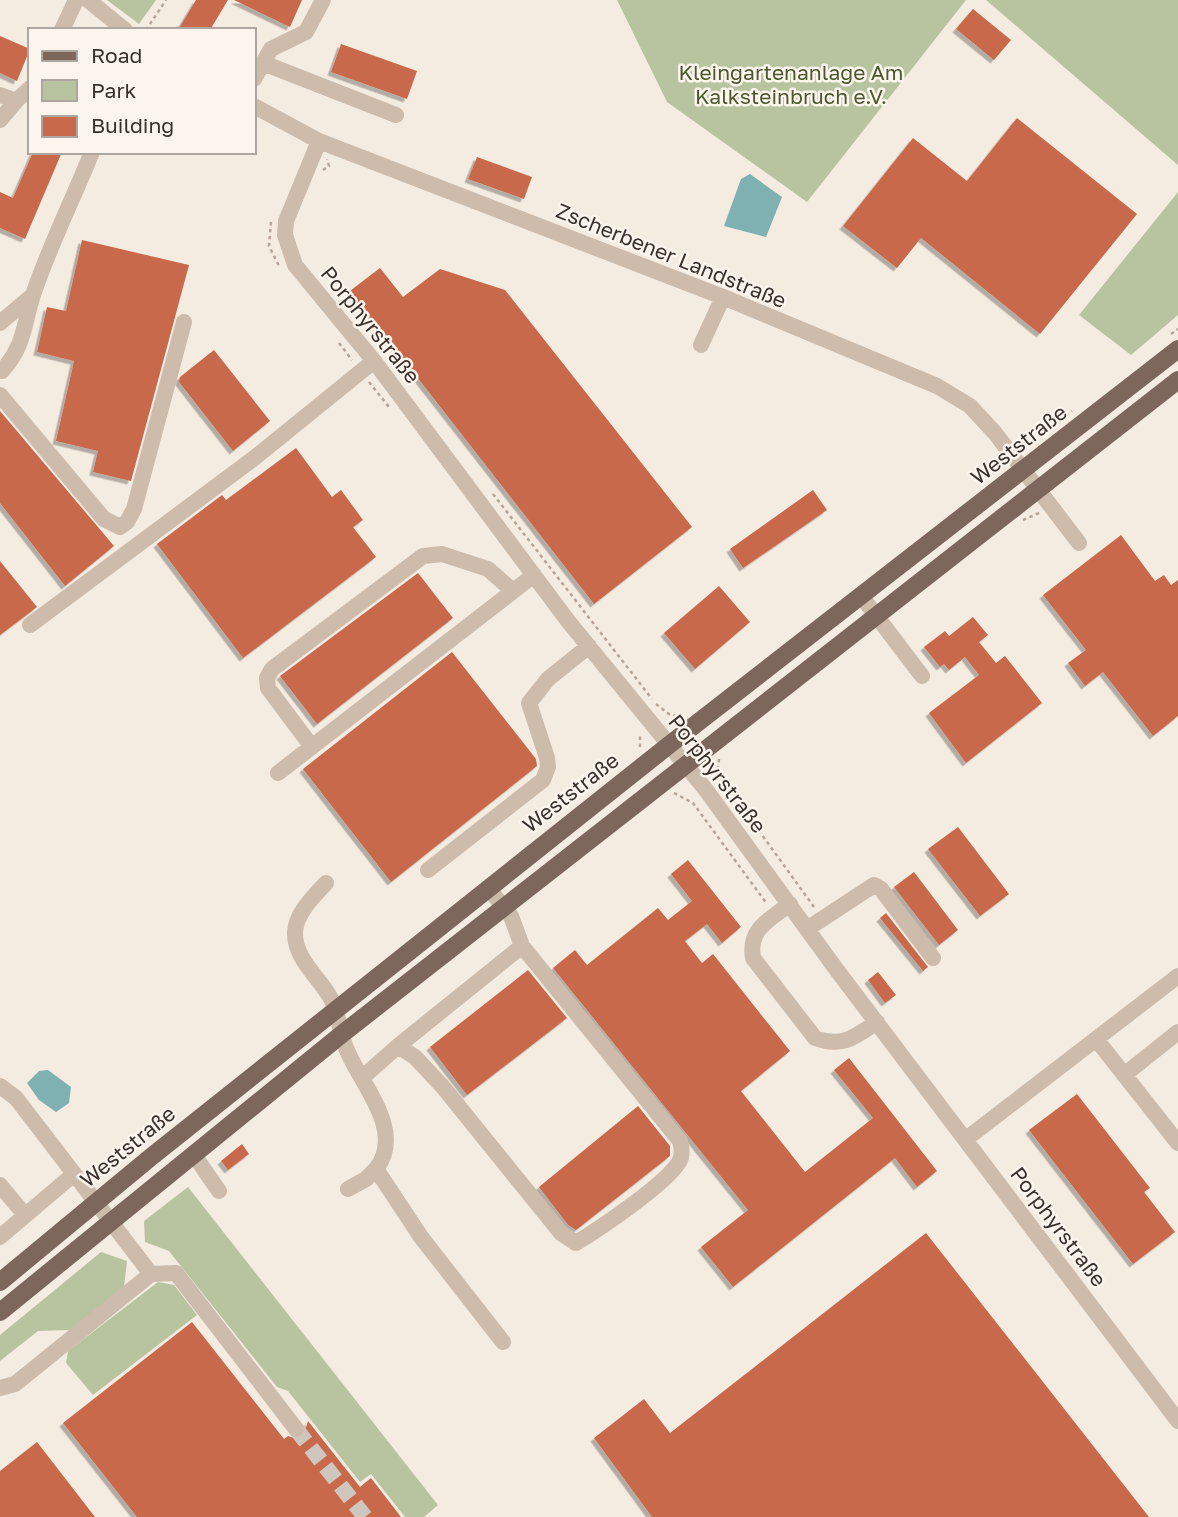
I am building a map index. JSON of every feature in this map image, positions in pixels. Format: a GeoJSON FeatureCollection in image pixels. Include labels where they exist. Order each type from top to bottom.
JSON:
{"type":"FeatureCollection","features":[{"type":"Feature","properties":{"kind":"main road","name":"Weststraße"},"geometry":{"type":"LineString","coordinates":[[0,1282],[91,1197],[335,1010],[669,745],[1178,349]]}},
{"type":"Feature","properties":{"kind":"main road"},"geometry":{"type":"LineString","coordinates":[[0,1312],[342,1034],[1178,380]]}},
{"type":"Feature","properties":{"kind":"street"},"geometry":{"type":"LineString","coordinates":[[63,28],[76,0]]}},
{"type":"Feature","properties":{"kind":"street"},"geometry":{"type":"LineString","coordinates":[[88,0],[123,28]]}},
{"type":"Feature","properties":{"kind":"street"},"geometry":{"type":"LineString","coordinates":[[256,75],[271,49],[306,32],[323,0]]}},
{"type":"Feature","properties":{"kind":"street"},"geometry":{"type":"LineString","coordinates":[[263,63],[396,115]]}},
{"type":"Feature","properties":{"kind":"street"},"geometry":{"type":"LineString","coordinates":[[0,120],[28,90]]}},
{"type":"Feature","properties":{"kind":"street"},"geometry":{"type":"LineString","coordinates":[[0,95],[16,101]]}},
{"type":"Feature","properties":{"kind":"street","name":"Zscherbener Landstraße"},"geometry":{"type":"LineString","coordinates":[[256,107],[319,141],[723,297],[937,386],[970,406],[1039,490]]}},
{"type":"Feature","properties":{"kind":"street","name":"Porphyrstraße"},"geometry":{"type":"LineString","coordinates":[[319,141],[286,221],[288,251],[295,265],[374,361],[534,575],[684,764],[1178,1421]]}},
{"type":"Feature","properties":{"kind":"street"},"geometry":{"type":"LineString","coordinates":[[1,371],[17,354],[29,320],[33,295],[91,154]]}},
{"type":"Feature","properties":{"kind":"street"},"geometry":{"type":"LineString","coordinates":[[0,323],[33,295]]}},
{"type":"Feature","properties":{"kind":"street"},"geometry":{"type":"LineString","coordinates":[[701,345],[723,297]]}},
{"type":"Feature","properties":{"kind":"street"},"geometry":{"type":"LineString","coordinates":[[0,395],[104,519],[120,527],[127,522],[134,509],[184,322]]}},
{"type":"Feature","properties":{"kind":"street"},"geometry":{"type":"LineString","coordinates":[[30,625],[253,459],[374,361]]}},
{"type":"Feature","properties":{"kind":"street"},"geometry":{"type":"LineString","coordinates":[[1039,490],[1079,543]]}},
{"type":"Feature","properties":{"kind":"street"},"geometry":{"type":"LineString","coordinates":[[312,747],[268,688],[267,678],[272,669],[336,619],[423,556],[442,554],[478,565],[501,578],[513,591]]}},
{"type":"Feature","properties":{"kind":"street"},"geometry":{"type":"LineString","coordinates":[[278,773],[534,575]]}},
{"type":"Feature","properties":{"kind":"street"},"geometry":{"type":"LineString","coordinates":[[862,597],[922,676]]}},
{"type":"Feature","properties":{"kind":"street"},"geometry":{"type":"LineString","coordinates":[[428,870],[543,780],[548,766],[547,758],[529,703],[548,679],[589,646]]}},
{"type":"Feature","properties":{"kind":"street"},"geometry":{"type":"LineString","coordinates":[[326,883],[305,907],[295,932],[298,952],[331,998],[346,1048],[363,1077],[383,1122],[386,1141],[384,1158],[376,1169],[366,1179],[348,1189]]}},
{"type":"Feature","properties":{"kind":"street"},"geometry":{"type":"LineString","coordinates":[[807,929],[858,892],[874,885],[879,887],[933,958]]}},
{"type":"Feature","properties":{"kind":"street"},"geometry":{"type":"LineString","coordinates":[[398,1046],[415,1057],[443,1087],[561,1233],[576,1243],[662,1181],[679,1163],[682,1155],[680,1141],[522,946],[511,916],[488,888]]}},
{"type":"Feature","properties":{"kind":"street"},"geometry":{"type":"LineString","coordinates":[[790,904],[755,933],[751,946],[753,958],[815,1038],[829,1044],[847,1043],[877,1022]]}},
{"type":"Feature","properties":{"kind":"street"},"geometry":{"type":"LineString","coordinates":[[363,1077],[522,946]]}},
{"type":"Feature","properties":{"kind":"street"},"geometry":{"type":"LineString","coordinates":[[966,1139],[1178,976]]}},
{"type":"Feature","properties":{"kind":"street"},"geometry":{"type":"LineString","coordinates":[[1124,1075],[1178,1032]]}},
{"type":"Feature","properties":{"kind":"street"},"geometry":{"type":"LineString","coordinates":[[1096,1039],[1178,1143]]}},
{"type":"Feature","properties":{"kind":"street"},"geometry":{"type":"LineString","coordinates":[[0,1086],[16,1098],[151,1274]]}},
{"type":"Feature","properties":{"kind":"street"},"geometry":{"type":"LineString","coordinates":[[194,1155],[219,1191]]}},
{"type":"Feature","properties":{"kind":"street"},"geometry":{"type":"LineString","coordinates":[[376,1169],[421,1237],[503,1342]]}},
{"type":"Feature","properties":{"kind":"street"},"geometry":{"type":"LineString","coordinates":[[0,1237],[74,1174]]}},
{"type":"Feature","properties":{"kind":"street"},"geometry":{"type":"LineString","coordinates":[[0,1185],[25,1215]]}},
{"type":"Feature","properties":{"kind":"street"},"geometry":{"type":"LineString","coordinates":[[0,1388],[15,1384],[151,1274],[176,1273],[296,1429]]}},
{"type":"Feature","properties":{"kind":"path"},"geometry":{"type":"LineString","coordinates":[[147,28],[166,0]]}},
{"type":"Feature","properties":{"kind":"path"},"geometry":{"type":"LineString","coordinates":[[318,176],[329,166],[319,141]]}},
{"type":"Feature","properties":{"kind":"path"},"geometry":{"type":"LineString","coordinates":[[491,492],[654,702],[676,717]]}},
{"type":"Feature","properties":{"kind":"path"},"geometry":{"type":"LineString","coordinates":[[718,769],[723,781],[822,918]]}},
{"type":"Feature","properties":{"kind":"path"},"geometry":{"type":"LineString","coordinates":[[683,795],[693,803],[776,915]]}},
{"type":"Feature","properties":{"kind":"green space"},"geometry":{"type":"Polygon","coordinates":[[[107,0],[156,0],[139,24],[107,0]]]}},
{"type":"Feature","properties":{"kind":"green space","name":"Kleingartenanlage Am Kalksteinbruch e.V."},"geometry":{"type":"Polygon","coordinates":[[[617,0],[966,0],[807,202],[667,102],[617,0]]]}},
{"type":"Feature","properties":{"kind":"green space"},"geometry":{"type":"Polygon","coordinates":[[[986,0],[1178,0],[1178,165],[986,0]]]}},
{"type":"Feature","properties":{"kind":"green space"},"geometry":{"type":"Polygon","coordinates":[[[1178,192],[1178,315],[1131,355],[1079,315],[1178,192]]]}},
{"type":"Feature","properties":{"kind":"green space"},"geometry":{"type":"Polygon","coordinates":[[[188,1187],[438,1505],[424,1517],[405,1517],[371,1474],[360,1482],[288,1391],[277,1387],[169,1251],[145,1242],[144,1221],[188,1187]]]}},
{"type":"Feature","properties":{"kind":"green space"},"geometry":{"type":"Polygon","coordinates":[[[101,1252],[127,1261],[124,1287],[70,1330],[38,1331],[0,1361],[0,1335],[101,1252]]]}},
{"type":"Feature","properties":{"kind":"green space"},"geometry":{"type":"Polygon","coordinates":[[[158,1282],[174,1285],[197,1315],[93,1395],[66,1363],[68,1351],[158,1282]]]}},
{"type":"Feature","properties":{"kind":"water"},"geometry":{"type":"Polygon","coordinates":[[[750,174],[782,197],[766,237],[724,226],[741,179],[750,174]]]}},
{"type":"Feature","properties":{"kind":"water"},"geometry":{"type":"Polygon","coordinates":[[[48,1070],[71,1087],[69,1103],[56,1112],[39,1100],[27,1083],[39,1071],[48,1070]]]}},
{"type":"Feature","properties":{"kind":"building"},"geometry":{"type":"Polygon","coordinates":[[[196,0],[228,0],[211,28],[179,28],[196,0]]]}},
{"type":"Feature","properties":{"kind":"building"},"geometry":{"type":"Polygon","coordinates":[[[234,0],[302,0],[290,27],[234,0]]]}},
{"type":"Feature","properties":{"kind":"building"},"geometry":{"type":"Polygon","coordinates":[[[973,9],[1011,40],[994,60],[956,29],[973,9]]]}},
{"type":"Feature","properties":{"kind":"building"},"geometry":{"type":"Polygon","coordinates":[[[0,36],[28,48],[17,81],[0,73],[0,36]]]}},
{"type":"Feature","properties":{"kind":"building"},"geometry":{"type":"Polygon","coordinates":[[[341,44],[417,71],[407,99],[331,72],[341,44]]]}},
{"type":"Feature","properties":{"kind":"building"},"geometry":{"type":"Polygon","coordinates":[[[1017,118],[1137,214],[1040,334],[921,238],[897,268],[843,226],[913,138],[967,181],[1017,118]]]}},
{"type":"Feature","properties":{"kind":"building"},"geometry":{"type":"Polygon","coordinates":[[[32,154],[61,154],[25,239],[0,228],[0,192],[13,198],[32,154]]]}},
{"type":"Feature","properties":{"kind":"building"},"geometry":{"type":"Polygon","coordinates":[[[477,157],[532,177],[524,199],[468,179],[477,157]]]}},
{"type":"Feature","properties":{"kind":"building"},"geometry":{"type":"Polygon","coordinates":[[[82,240],[189,265],[131,481],[93,472],[98,451],[56,441],[74,361],[37,352],[47,307],[66,311],[82,240]]]}},
{"type":"Feature","properties":{"kind":"building"},"geometry":{"type":"Polygon","coordinates":[[[380,268],[403,297],[440,269],[505,290],[692,527],[594,604],[350,291],[380,268]]]}},
{"type":"Feature","properties":{"kind":"building"},"geometry":{"type":"Polygon","coordinates":[[[214,350],[270,421],[233,451],[179,382],[180,377],[214,350]]]}},
{"type":"Feature","properties":{"kind":"building"},"geometry":{"type":"Polygon","coordinates":[[[0,411],[114,546],[65,586],[0,503],[0,411]]]}},
{"type":"Feature","properties":{"kind":"building"},"geometry":{"type":"Polygon","coordinates":[[[296,448],[332,497],[341,490],[363,520],[353,527],[376,557],[243,658],[157,544],[222,495],[226,500],[296,448]]]}},
{"type":"Feature","properties":{"kind":"building"},"geometry":{"type":"Polygon","coordinates":[[[813,490],[827,510],[743,568],[730,549],[813,490]]]}},
{"type":"Feature","properties":{"kind":"building"},"geometry":{"type":"Polygon","coordinates":[[[1121,535],[1155,581],[1164,575],[1171,585],[1178,580],[1178,716],[1153,736],[1103,672],[1085,686],[1068,663],[1086,650],[1043,595],[1121,535]]]}},
{"type":"Feature","properties":{"kind":"building"},"geometry":{"type":"Polygon","coordinates":[[[0,561],[37,607],[0,635],[0,561]]]}},
{"type":"Feature","properties":{"kind":"building"},"geometry":{"type":"Polygon","coordinates":[[[418,573],[453,618],[317,724],[280,676],[418,573]]]}},
{"type":"Feature","properties":{"kind":"building"},"geometry":{"type":"Polygon","coordinates":[[[719,586],[750,622],[695,669],[664,633],[719,586]]]}},
{"type":"Feature","properties":{"kind":"building"},"geometry":{"type":"Polygon","coordinates":[[[973,617],[988,635],[979,642],[996,663],[1005,656],[1042,703],[966,763],[929,713],[979,675],[965,657],[949,670],[944,664],[940,667],[924,647],[945,631],[949,636],[973,617]]]}},
{"type":"Feature","properties":{"kind":"building"},"geometry":{"type":"Polygon","coordinates":[[[452,652],[536,759],[537,766],[391,882],[303,769],[452,652]]]}},
{"type":"Feature","properties":{"kind":"building"},"geometry":{"type":"Polygon","coordinates":[[[958,827],[1009,894],[980,916],[928,849],[958,827]]]}},
{"type":"Feature","properties":{"kind":"building"},"geometry":{"type":"Polygon","coordinates":[[[688,860],[741,927],[722,943],[707,924],[685,941],[702,963],[713,954],[790,1051],[741,1091],[805,1172],[873,1118],[834,1070],[849,1058],[937,1171],[917,1187],[895,1158],[733,1287],[701,1247],[748,1210],[553,968],[575,950],[587,965],[658,908],[668,920],[692,901],[671,874],[688,860]]]}},
{"type":"Feature","properties":{"kind":"building"},"geometry":{"type":"Polygon","coordinates":[[[914,872],[958,930],[939,945],[894,887],[914,872]]]}},
{"type":"Feature","properties":{"kind":"building"},"geometry":{"type":"Polygon","coordinates":[[[886,913],[928,967],[923,971],[880,918],[886,913]]]}},
{"type":"Feature","properties":{"kind":"building"},"geometry":{"type":"Polygon","coordinates":[[[528,970],[567,1018],[467,1095],[430,1047],[528,970]]]}},
{"type":"Feature","properties":{"kind":"building"},"geometry":{"type":"Polygon","coordinates":[[[878,972],[896,995],[885,1003],[868,980],[878,972]]]}},
{"type":"Feature","properties":{"kind":"building"},"geometry":{"type":"Polygon","coordinates":[[[1077,1094],[1150,1188],[1144,1192],[1175,1232],[1133,1264],[1029,1130],[1077,1094]]]}},
{"type":"Feature","properties":{"kind":"building"},"geometry":{"type":"Polygon","coordinates":[[[638,1106],[670,1146],[670,1156],[576,1230],[568,1225],[539,1187],[638,1106]]]}},
{"type":"Feature","properties":{"kind":"building"},"geometry":{"type":"Polygon","coordinates":[[[242,1144],[249,1154],[228,1170],[221,1161],[242,1144]]]}},
{"type":"Feature","properties":{"kind":"building"},"geometry":{"type":"Polygon","coordinates":[[[926,1233],[1149,1517],[652,1517],[594,1438],[644,1399],[670,1433],[926,1233]]]}},
{"type":"Feature","properties":{"kind":"building"},"geometry":{"type":"Polygon","coordinates":[[[192,1322],[284,1439],[288,1436],[297,1439],[303,1437],[308,1421],[360,1487],[371,1478],[401,1517],[137,1517],[63,1423],[192,1322]]]}},
{"type":"Feature","properties":{"kind":"building"},"geometry":{"type":"Polygon","coordinates":[[[37,1442],[95,1517],[0,1517],[0,1471],[37,1442]]]}},
{"type":"Feature","properties":{"kind":"tunnel"},"geometry":{"type":"LineString","coordinates":[[296,1429],[365,1517]]}}]}
